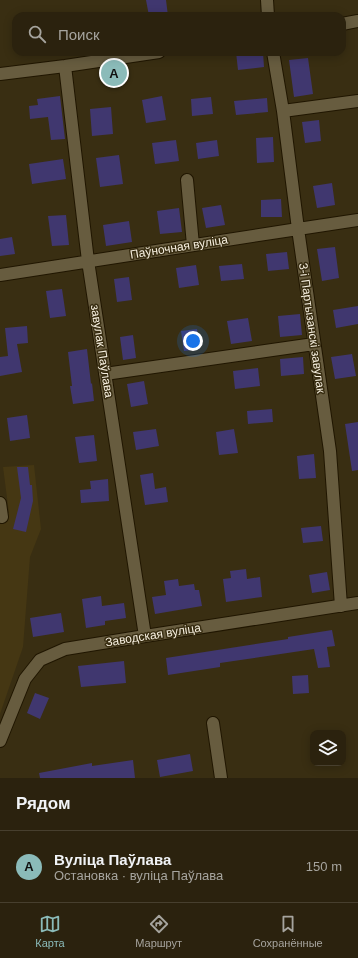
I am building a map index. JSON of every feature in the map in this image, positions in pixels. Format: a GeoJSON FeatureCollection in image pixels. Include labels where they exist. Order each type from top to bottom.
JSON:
{"type":"FeatureCollection","features":[{"type":"Feature","properties":{"kind":"street"},"geometry":{"type":"LineString","coordinates":[[266,0],[268,12]]}},
{"type":"Feature","properties":{"kind":"street"},"geometry":{"type":"LineString","coordinates":[[346,23],[358,21]]}},
{"type":"Feature","properties":{"kind":"street"},"geometry":{"type":"LineString","coordinates":[[0,74],[132,56]]}},
{"type":"Feature","properties":{"kind":"street","name":"3-і Партызанскі завулак"},"geometry":{"type":"LineString","coordinates":[[274,56],[283,111],[330,451],[341,606]]}},
{"type":"Feature","properties":{"kind":"street","name":"завулак Паўлава"},"geometry":{"type":"LineString","coordinates":[[64,66],[88,261],[145,636]]}},
{"type":"Feature","properties":{"kind":"street"},"geometry":{"type":"LineString","coordinates":[[283,111],[358,101]]}},
{"type":"Feature","properties":{"kind":"street"},"geometry":{"type":"LineString","coordinates":[[187,180],[193,245]]}},
{"type":"Feature","properties":{"kind":"street","name":"Паўночная вуліца"},"geometry":{"type":"LineString","coordinates":[[0,275],[298,228],[358,220]]}},
{"type":"Feature","properties":{"kind":"street"},"geometry":{"type":"LineString","coordinates":[[105,374],[314,344]]}},
{"type":"Feature","properties":{"kind":"street"},"geometry":{"type":"LineString","coordinates":[[0,503],[2,517]]}},
{"type":"Feature","properties":{"kind":"street","name":"Заводская вуліца"},"geometry":{"type":"LineString","coordinates":[[0,741],[25,679],[40,660],[65,649],[358,603]]}},
{"type":"Feature","properties":{"kind":"street"},"geometry":{"type":"LineString","coordinates":[[213,723],[221,778]]}},
{"type":"Feature","properties":{"kind":"shaded area"},"geometry":{"type":"Polygon","coordinates":[[[34,465],[41,529],[30,557],[23,647],[0,714],[0,513],[9,513],[3,467],[34,465]]]}},
{"type":"Feature","properties":{"kind":"building"},"geometry":{"type":"Polygon","coordinates":[[[146,0],[166,0],[168,12],[148,12],[146,0]]]}},
{"type":"Feature","properties":{"kind":"building"},"geometry":{"type":"Polygon","coordinates":[[[236,56],[263,56],[264,67],[238,70],[236,56]]]}},
{"type":"Feature","properties":{"kind":"building"},"geometry":{"type":"Polygon","coordinates":[[[308,58],[313,94],[294,97],[289,60],[308,58]]]}},
{"type":"Feature","properties":{"kind":"building"},"geometry":{"type":"Polygon","coordinates":[[[60,96],[65,139],[51,140],[48,117],[30,119],[29,106],[38,105],[37,99],[60,96]]]}},
{"type":"Feature","properties":{"kind":"building"},"geometry":{"type":"Polygon","coordinates":[[[162,96],[166,120],[146,123],[142,100],[162,96]]]}},
{"type":"Feature","properties":{"kind":"building"},"geometry":{"type":"Polygon","coordinates":[[[211,97],[213,114],[192,116],[191,99],[211,97]]]}},
{"type":"Feature","properties":{"kind":"building"},"geometry":{"type":"Polygon","coordinates":[[[267,98],[268,112],[236,115],[234,101],[267,98]]]}},
{"type":"Feature","properties":{"kind":"building"},"geometry":{"type":"Polygon","coordinates":[[[111,107],[113,134],[92,136],[90,109],[111,107]]]}},
{"type":"Feature","properties":{"kind":"building"},"geometry":{"type":"Polygon","coordinates":[[[319,120],[321,141],[305,143],[302,122],[319,120]]]}},
{"type":"Feature","properties":{"kind":"building"},"geometry":{"type":"Polygon","coordinates":[[[273,137],[274,162],[257,163],[256,138],[273,137]]]}},
{"type":"Feature","properties":{"kind":"building"},"geometry":{"type":"Polygon","coordinates":[[[176,140],[179,161],[155,164],[152,143],[176,140]]]}},
{"type":"Feature","properties":{"kind":"building"},"geometry":{"type":"Polygon","coordinates":[[[217,140],[219,156],[198,159],[196,143],[217,140]]]}},
{"type":"Feature","properties":{"kind":"building"},"geometry":{"type":"Polygon","coordinates":[[[119,155],[123,184],[100,187],[96,158],[119,155]]]}},
{"type":"Feature","properties":{"kind":"building"},"geometry":{"type":"Polygon","coordinates":[[[63,159],[66,179],[32,184],[29,164],[63,159]]]}},
{"type":"Feature","properties":{"kind":"building"},"geometry":{"type":"Polygon","coordinates":[[[332,183],[335,205],[317,208],[313,186],[332,183]]]}},
{"type":"Feature","properties":{"kind":"building"},"geometry":{"type":"Polygon","coordinates":[[[281,199],[282,217],[261,217],[261,200],[281,199]]]}},
{"type":"Feature","properties":{"kind":"building"},"geometry":{"type":"Polygon","coordinates":[[[221,205],[225,225],[206,228],[202,208],[221,205]]]}},
{"type":"Feature","properties":{"kind":"building"},"geometry":{"type":"Polygon","coordinates":[[[179,208],[182,232],[160,234],[157,211],[179,208]]]}},
{"type":"Feature","properties":{"kind":"building"},"geometry":{"type":"Polygon","coordinates":[[[66,215],[69,245],[52,246],[48,216],[66,215]]]}},
{"type":"Feature","properties":{"kind":"building"},"geometry":{"type":"Polygon","coordinates":[[[129,221],[132,242],[106,246],[103,225],[129,221]]]}},
{"type":"Feature","properties":{"kind":"building"},"geometry":{"type":"Polygon","coordinates":[[[12,237],[15,254],[0,256],[0,239],[12,237]]]}},
{"type":"Feature","properties":{"kind":"building"},"geometry":{"type":"Polygon","coordinates":[[[335,247],[339,278],[322,281],[317,249],[335,247]]]}},
{"type":"Feature","properties":{"kind":"building"},"geometry":{"type":"Polygon","coordinates":[[[287,252],[289,269],[268,271],[266,254],[287,252]]]}},
{"type":"Feature","properties":{"kind":"building"},"geometry":{"type":"Polygon","coordinates":[[[242,264],[244,279],[221,281],[219,266],[242,264]]]}},
{"type":"Feature","properties":{"kind":"building"},"geometry":{"type":"Polygon","coordinates":[[[196,265],[199,285],[179,288],[176,268],[196,265]]]}},
{"type":"Feature","properties":{"kind":"building"},"geometry":{"type":"Polygon","coordinates":[[[129,277],[132,300],[117,302],[114,279],[129,277]]]}},
{"type":"Feature","properties":{"kind":"building"},"geometry":{"type":"Polygon","coordinates":[[[62,289],[66,316],[50,318],[46,291],[62,289]]]}},
{"type":"Feature","properties":{"kind":"building"},"geometry":{"type":"Polygon","coordinates":[[[358,306],[358,324],[336,328],[333,310],[358,306]]]}},
{"type":"Feature","properties":{"kind":"building"},"geometry":{"type":"Polygon","coordinates":[[[300,314],[302,335],[280,337],[278,316],[300,314]]]}},
{"type":"Feature","properties":{"kind":"building"},"geometry":{"type":"Polygon","coordinates":[[[248,318],[252,341],[231,344],[227,321],[248,318]]]}},
{"type":"Feature","properties":{"kind":"building"},"geometry":{"type":"Polygon","coordinates":[[[27,326],[28,343],[17,344],[22,372],[0,376],[0,357],[8,356],[5,328],[27,326]]]}},
{"type":"Feature","properties":{"kind":"building"},"geometry":{"type":"Polygon","coordinates":[[[197,329],[200,349],[184,351],[181,331],[197,329]]]}},
{"type":"Feature","properties":{"kind":"building"},"geometry":{"type":"Polygon","coordinates":[[[133,335],[136,358],[123,360],[120,337],[133,335]]]}},
{"type":"Feature","properties":{"kind":"building"},"geometry":{"type":"Polygon","coordinates":[[[87,349],[94,401],[73,404],[70,386],[72,386],[68,352],[87,349]]]}},
{"type":"Feature","properties":{"kind":"building"},"geometry":{"type":"Polygon","coordinates":[[[352,354],[356,376],[335,379],[331,357],[352,354]]]}},
{"type":"Feature","properties":{"kind":"building"},"geometry":{"type":"Polygon","coordinates":[[[303,357],[304,374],[281,376],[280,359],[303,357]]]}},
{"type":"Feature","properties":{"kind":"building"},"geometry":{"type":"Polygon","coordinates":[[[258,368],[260,386],[235,389],[233,371],[258,368]]]}},
{"type":"Feature","properties":{"kind":"building"},"geometry":{"type":"Polygon","coordinates":[[[144,381],[148,404],[131,407],[127,384],[144,381]]]}},
{"type":"Feature","properties":{"kind":"building"},"geometry":{"type":"Polygon","coordinates":[[[272,409],[273,422],[248,424],[247,411],[272,409]]]}},
{"type":"Feature","properties":{"kind":"building"},"geometry":{"type":"Polygon","coordinates":[[[27,415],[30,438],[10,441],[7,418],[27,415]]]}},
{"type":"Feature","properties":{"kind":"building"},"geometry":{"type":"Polygon","coordinates":[[[358,422],[358,470],[352,471],[345,424],[358,422]]]}},
{"type":"Feature","properties":{"kind":"building"},"geometry":{"type":"Polygon","coordinates":[[[156,429],[159,446],[136,450],[133,432],[156,429]]]}},
{"type":"Feature","properties":{"kind":"building"},"geometry":{"type":"Polygon","coordinates":[[[234,429],[238,453],[219,455],[216,432],[234,429]]]}},
{"type":"Feature","properties":{"kind":"building"},"geometry":{"type":"Polygon","coordinates":[[[94,435],[97,461],[79,463],[75,437],[94,435]]]}},
{"type":"Feature","properties":{"kind":"building"},"geometry":{"type":"Polygon","coordinates":[[[314,454],[316,478],[299,479],[297,456],[314,454]]]}},
{"type":"Feature","properties":{"kind":"building"},"geometry":{"type":"Polygon","coordinates":[[[17,467],[28,467],[30,485],[32,485],[33,501],[26,532],[13,529],[21,498],[17,467]]]}},
{"type":"Feature","properties":{"kind":"building"},"geometry":{"type":"Polygon","coordinates":[[[153,473],[155,489],[166,487],[168,502],[145,505],[140,475],[153,473]]]}},
{"type":"Feature","properties":{"kind":"building"},"geometry":{"type":"Polygon","coordinates":[[[108,479],[109,501],[81,503],[80,490],[91,489],[90,481],[108,479]]]}},
{"type":"Feature","properties":{"kind":"building"},"geometry":{"type":"Polygon","coordinates":[[[321,526],[323,541],[303,543],[301,528],[321,526]]]}},
{"type":"Feature","properties":{"kind":"building"},"geometry":{"type":"Polygon","coordinates":[[[246,569],[247,579],[260,577],[262,597],[226,602],[223,579],[231,578],[230,571],[246,569]]]}},
{"type":"Feature","properties":{"kind":"building"},"geometry":{"type":"Polygon","coordinates":[[[327,572],[330,590],[312,593],[309,575],[327,572]]]}},
{"type":"Feature","properties":{"kind":"building"},"geometry":{"type":"Polygon","coordinates":[[[178,579],[179,586],[194,584],[195,590],[199,590],[202,606],[155,614],[152,597],[166,595],[164,581],[178,579]]]}},
{"type":"Feature","properties":{"kind":"building"},"geometry":{"type":"Polygon","coordinates":[[[101,596],[102,606],[124,603],[126,618],[105,621],[105,625],[86,628],[82,599],[101,596]]]}},
{"type":"Feature","properties":{"kind":"building"},"geometry":{"type":"Polygon","coordinates":[[[61,613],[64,632],[33,637],[30,618],[61,613]]]}},
{"type":"Feature","properties":{"kind":"building"},"geometry":{"type":"Polygon","coordinates":[[[332,630],[335,646],[327,647],[330,667],[318,668],[314,649],[220,663],[220,667],[168,675],[166,658],[288,639],[288,637],[332,630]]]}},
{"type":"Feature","properties":{"kind":"building"},"geometry":{"type":"Polygon","coordinates":[[[124,661],[126,683],[81,687],[78,666],[124,661]]]}},
{"type":"Feature","properties":{"kind":"building"},"geometry":{"type":"Polygon","coordinates":[[[308,675],[309,693],[293,694],[292,676],[308,675]]]}},
{"type":"Feature","properties":{"kind":"building"},"geometry":{"type":"Polygon","coordinates":[[[35,693],[49,698],[40,719],[27,713],[35,693]]]}},
{"type":"Feature","properties":{"kind":"building"},"geometry":{"type":"Polygon","coordinates":[[[190,754],[193,771],[160,777],[157,760],[190,754]]]}},
{"type":"Feature","properties":{"kind":"building"},"geometry":{"type":"Polygon","coordinates":[[[133,760],[135,778],[40,778],[39,773],[92,763],[92,766],[133,760]]]}},
{"type":"Feature","properties":{"kind":"place","name":"Вуліца Паўлава"},"geometry":{"type":"Point","coordinates":[114,73]}}]}
